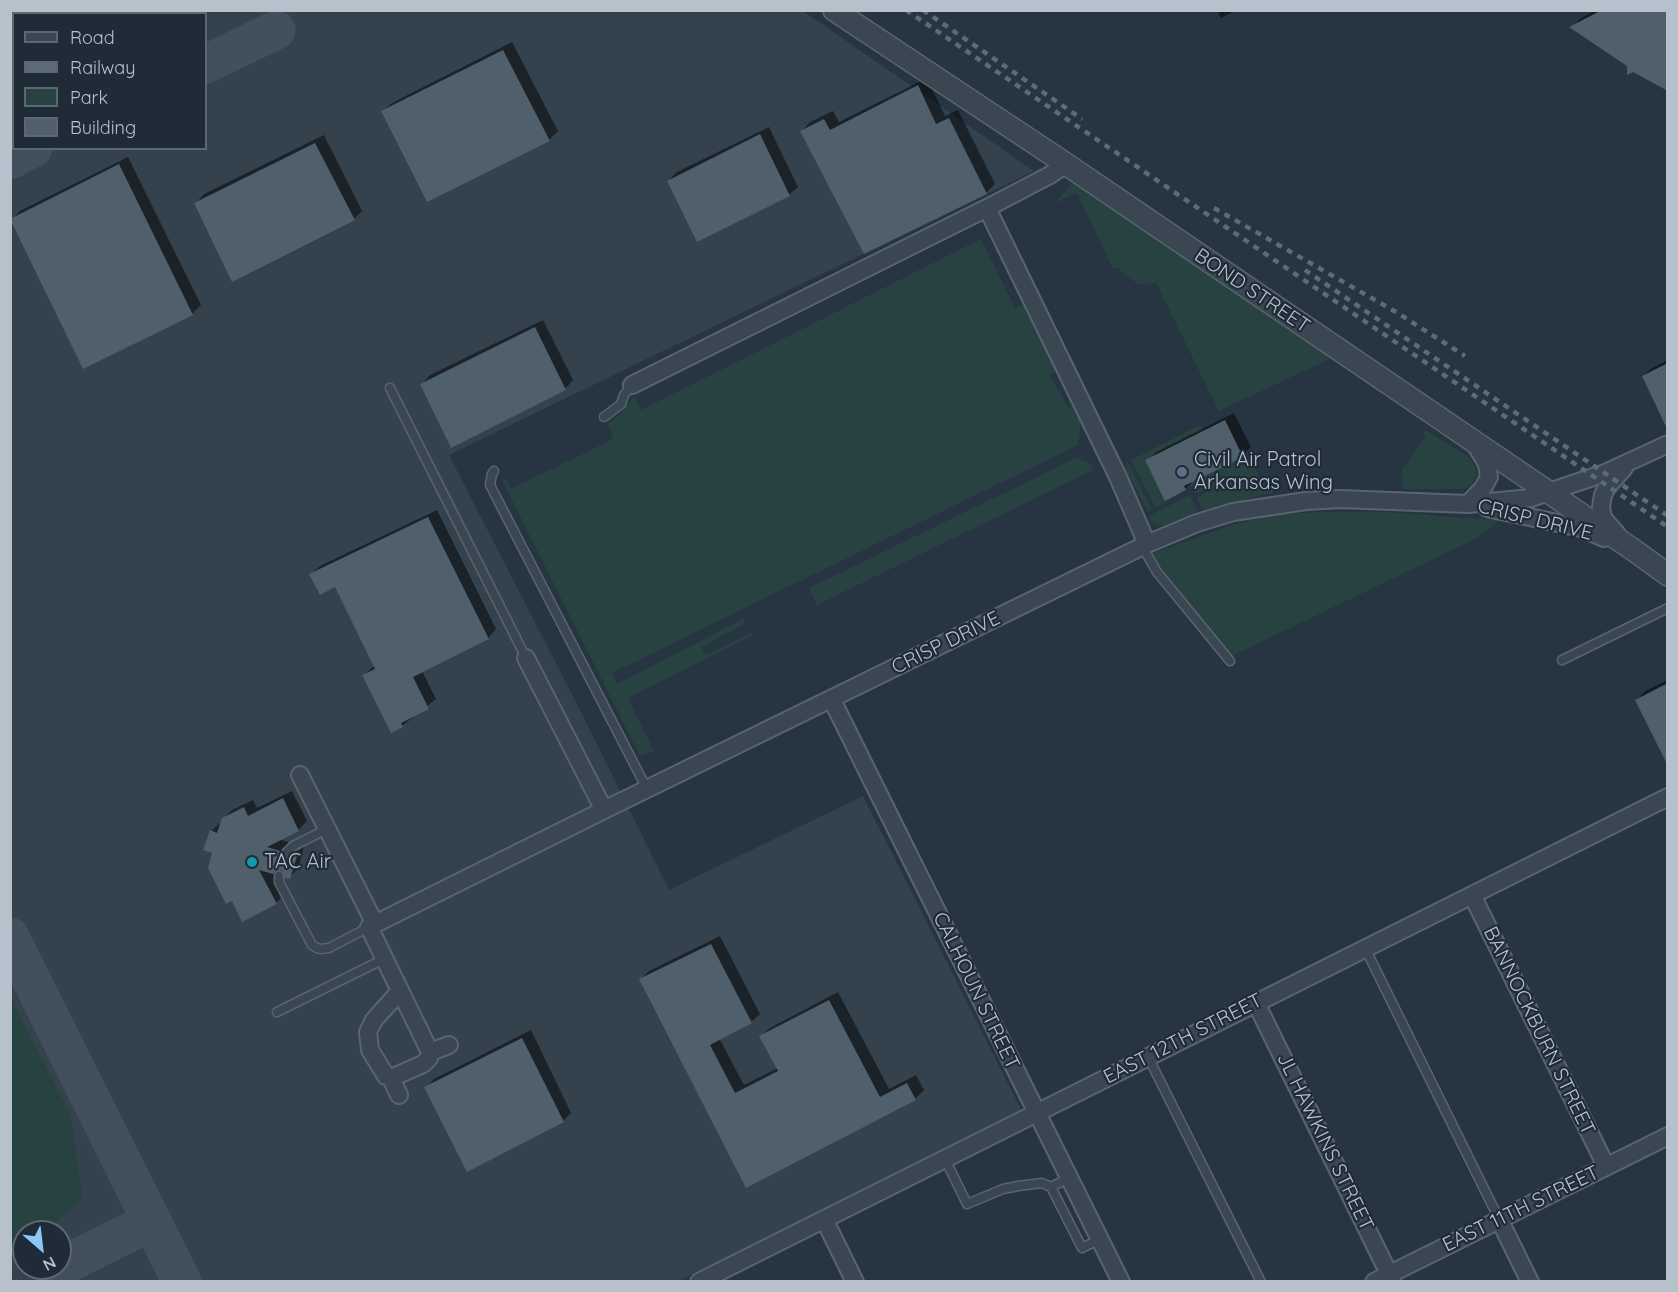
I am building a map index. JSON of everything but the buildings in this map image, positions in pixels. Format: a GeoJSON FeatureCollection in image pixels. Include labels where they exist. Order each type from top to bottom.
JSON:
{"type":"FeatureCollection","features":[{"type":"Feature","properties":{"kind":"street","name":"BOND STREET"},"geometry":{"type":"LineString","coordinates":[[834,10],[1066,164],[1668,575]]}},
{"type":"Feature","properties":{"kind":"street"},"geometry":{"type":"LineString","coordinates":[[632,385],[987,208],[1050,175],[1066,164]]}},
{"type":"Feature","properties":{"kind":"street"},"geometry":{"type":"LineString","coordinates":[[987,208],[1113,466],[1145,545]]}},
{"type":"Feature","properties":{"kind":"street"},"geometry":{"type":"LineString","coordinates":[[1468,504],[1483,488],[1489,477],[1487,464],[1473,441]]}},
{"type":"Feature","properties":{"kind":"street"},"geometry":{"type":"LineString","coordinates":[[1635,551],[1609,527],[1603,518],[1601,507],[1603,495],[1613,479],[1623,470],[1642,456],[1668,444]]}},
{"type":"Feature","properties":{"kind":"street","name":"CRISP DRIVE"},"geometry":{"type":"LineString","coordinates":[[372,926],[1145,545],[1197,523],[1233,512],[1270,505],[1340,500],[1468,504],[1531,498],[1595,477],[1642,456]]}},
{"type":"Feature","properties":{"kind":"street","name":"CRISP DRIVE"},"geometry":{"type":"LineString","coordinates":[[1468,504],[1581,528],[1635,551]]}},
{"type":"Feature","properties":{"kind":"street"},"geometry":{"type":"LineString","coordinates":[[526,658],[604,810]]}},
{"type":"Feature","properties":{"kind":"street","name":"CALHOUN STREET"},"geometry":{"type":"LineString","coordinates":[[832,700],[1121,1281]]}},
{"type":"Feature","properties":{"kind":"street"},"geometry":{"type":"LineString","coordinates":[[300,775],[430,1052],[429,1058],[423,1064],[391,1078]]}},
{"type":"Feature","properties":{"kind":"street","name":"EAST 12TH STREET"},"geometry":{"type":"LineString","coordinates":[[699,1281],[1668,797]]}},
{"type":"Feature","properties":{"kind":"street","name":"BANNOCKBURN STREET"},"geometry":{"type":"LineString","coordinates":[[1472,895],[1606,1166]]}},
{"type":"Feature","properties":{"kind":"street"},"geometry":{"type":"LineString","coordinates":[[399,1095],[391,1078],[386,1076],[370,1050],[368,1032],[378,1015],[400,991]]}},
{"type":"Feature","properties":{"kind":"street","name":"JL HAWKINS STREET"},"geometry":{"type":"LineString","coordinates":[[1256,1003],[1391,1278]]}},
{"type":"Feature","properties":{"kind":"street"},"geometry":{"type":"LineString","coordinates":[[430,1052],[449,1045]]}},
{"type":"Feature","properties":{"kind":"street","name":"EAST 11TH STREET"},"geometry":{"type":"LineString","coordinates":[[1374,1281],[1391,1278],[1499,1219],[1668,1136]]}},
{"type":"Feature","properties":{"kind":"street"},"geometry":{"type":"LineString","coordinates":[[824,1219],[855,1281]]}},
{"type":"Feature","properties":{"kind":"street"},"geometry":{"type":"LineString","coordinates":[[1499,1219],[1530,1281]]}},
{"type":"Feature","properties":{"kind":"lane"},"geometry":{"type":"LineString","coordinates":[[604,417],[621,404],[624,395],[632,385]]}},
{"type":"Feature","properties":{"kind":"lane"},"geometry":{"type":"LineString","coordinates":[[390,388],[526,658]]}},
{"type":"Feature","properties":{"kind":"lane"},"geometry":{"type":"LineString","coordinates":[[494,471],[490,485],[648,790]]}},
{"type":"Feature","properties":{"kind":"lane"},"geometry":{"type":"LineString","coordinates":[[1145,545],[1157,572],[1230,661]]}},
{"type":"Feature","properties":{"kind":"lane"},"geometry":{"type":"LineString","coordinates":[[1562,660],[1668,608]]}},
{"type":"Feature","properties":{"kind":"lane"},"geometry":{"type":"LineString","coordinates":[[286,853],[293,846],[327,829]]}},
{"type":"Feature","properties":{"kind":"lane"},"geometry":{"type":"LineString","coordinates":[[279,876],[279,882],[312,945],[317,948],[329,948],[372,926]]}},
{"type":"Feature","properties":{"kind":"lane"},"geometry":{"type":"LineString","coordinates":[[1365,948],[1499,1219]]}},
{"type":"Feature","properties":{"kind":"lane"},"geometry":{"type":"LineString","coordinates":[[277,1012],[384,958]]}},
{"type":"Feature","properties":{"kind":"lane"},"geometry":{"type":"LineString","coordinates":[[1148,1057],[1261,1281]]}},
{"type":"Feature","properties":{"kind":"lane"},"geometry":{"type":"LineString","coordinates":[[945,1159],[967,1204],[1003,1189],[1042,1183],[1051,1187],[1082,1248],[1100,1239]]}},
{"type":"Feature","properties":{"kind":"lane"},"geometry":{"type":"LineString","coordinates":[[1051,1187],[1069,1178]]}},
{"type":"Feature","properties":{"kind":"shaded area"},"geometry":{"type":"Polygon","coordinates":[[[10,11],[803,11],[1034,171],[449,455],[669,890],[863,796],[1023,1113],[678,1281],[11,1281],[10,11]]]}},
{"type":"Feature","properties":{"kind":"green space"},"geometry":{"type":"Polygon","coordinates":[[[1074,181],[1334,357],[1219,411],[1156,283],[1138,284],[1118,267],[1113,269],[1077,193],[1055,203],[1074,181]]]}},
{"type":"Feature","properties":{"kind":"green space"},"geometry":{"type":"Polygon","coordinates":[[[981,239],[1015,308],[1023,305],[1056,371],[1049,375],[1069,409],[1074,406],[1081,422],[1078,445],[612,673],[617,684],[743,619],[746,623],[701,647],[706,655],[751,633],[752,636],[628,698],[654,751],[640,756],[503,478],[511,489],[613,439],[608,424],[620,414],[634,396],[641,410],[981,239]]]}},
{"type":"Feature","properties":{"kind":"green space"},"geometry":{"type":"Polygon","coordinates":[[[1200,425],[1203,431],[1145,460],[1167,502],[1156,508],[1131,460],[1200,425]]]}},
{"type":"Feature","properties":{"kind":"green space"},"geometry":{"type":"Polygon","coordinates":[[[1426,430],[1470,458],[1477,476],[1467,488],[1402,489],[1402,469],[1426,437],[1422,434],[1426,430]]]}},
{"type":"Feature","properties":{"kind":"green space"},"geometry":{"type":"Polygon","coordinates":[[[1248,454],[1264,487],[1270,484],[1274,492],[1202,510],[1197,498],[1209,491],[1208,488],[1195,494],[1189,483],[1248,454]]]}},
{"type":"Feature","properties":{"kind":"green space"},"geometry":{"type":"Polygon","coordinates":[[[1076,458],[1090,463],[1093,470],[817,605],[809,588],[1076,458]]]}},
{"type":"Feature","properties":{"kind":"green space"},"geometry":{"type":"Polygon","coordinates":[[[1127,461],[1152,510],[1148,512],[1127,472],[1127,461]]]}},
{"type":"Feature","properties":{"kind":"green space"},"geometry":{"type":"Polygon","coordinates":[[[1190,495],[1198,511],[1165,525],[1155,525],[1152,522],[1149,516],[1190,495]]]}},
{"type":"Feature","properties":{"kind":"green space"},"geometry":{"type":"Polygon","coordinates":[[[1385,512],[1499,520],[1479,537],[1232,656],[1155,560],[1154,553],[1232,525],[1274,515],[1385,512]]]}},
{"type":"Feature","properties":{"kind":"green space"},"geometry":{"type":"Polygon","coordinates":[[[11,999],[70,1114],[83,1199],[59,1220],[12,1220],[11,1259],[11,999]]]}},
{"type":"Feature","properties":{"kind":"taxiway"},"geometry":{"type":"LineString","coordinates":[[207,64],[276,30]]}},
{"type":"Feature","properties":{"kind":"taxiway"},"geometry":{"type":"LineString","coordinates":[[10,160],[29,150]]}},
{"type":"Feature","properties":{"kind":"taxiway"},"geometry":{"type":"LineString","coordinates":[[10,937],[182,1282]]}},
{"type":"Feature","properties":{"kind":"taxiway"},"geometry":{"type":"LineString","coordinates":[[72,1261],[152,1221]]}},
{"type":"Feature","properties":{"kind":"railway"},"geometry":{"type":"LineString","coordinates":[[906,10],[1668,527]]}},
{"type":"Feature","properties":{"kind":"railway"},"geometry":{"type":"LineString","coordinates":[[923,10],[1082,119]]}},
{"type":"Feature","properties":{"kind":"railway"},"geometry":{"type":"LineString","coordinates":[[1214,208],[1396,312],[1465,356]]}},
{"type":"Feature","properties":{"kind":"railway"},"geometry":{"type":"LineString","coordinates":[[1305,270],[1668,516]]}},
{"type":"Feature","properties":{"kind":"place","name":"Civil Air Patrol Arkansas Wing"},"geometry":{"type":"Point","coordinates":[1182,472]}},
{"type":"Feature","properties":{"kind":"place","name":"TAC Air"},"geometry":{"type":"Point","coordinates":[252,862]}}]}
